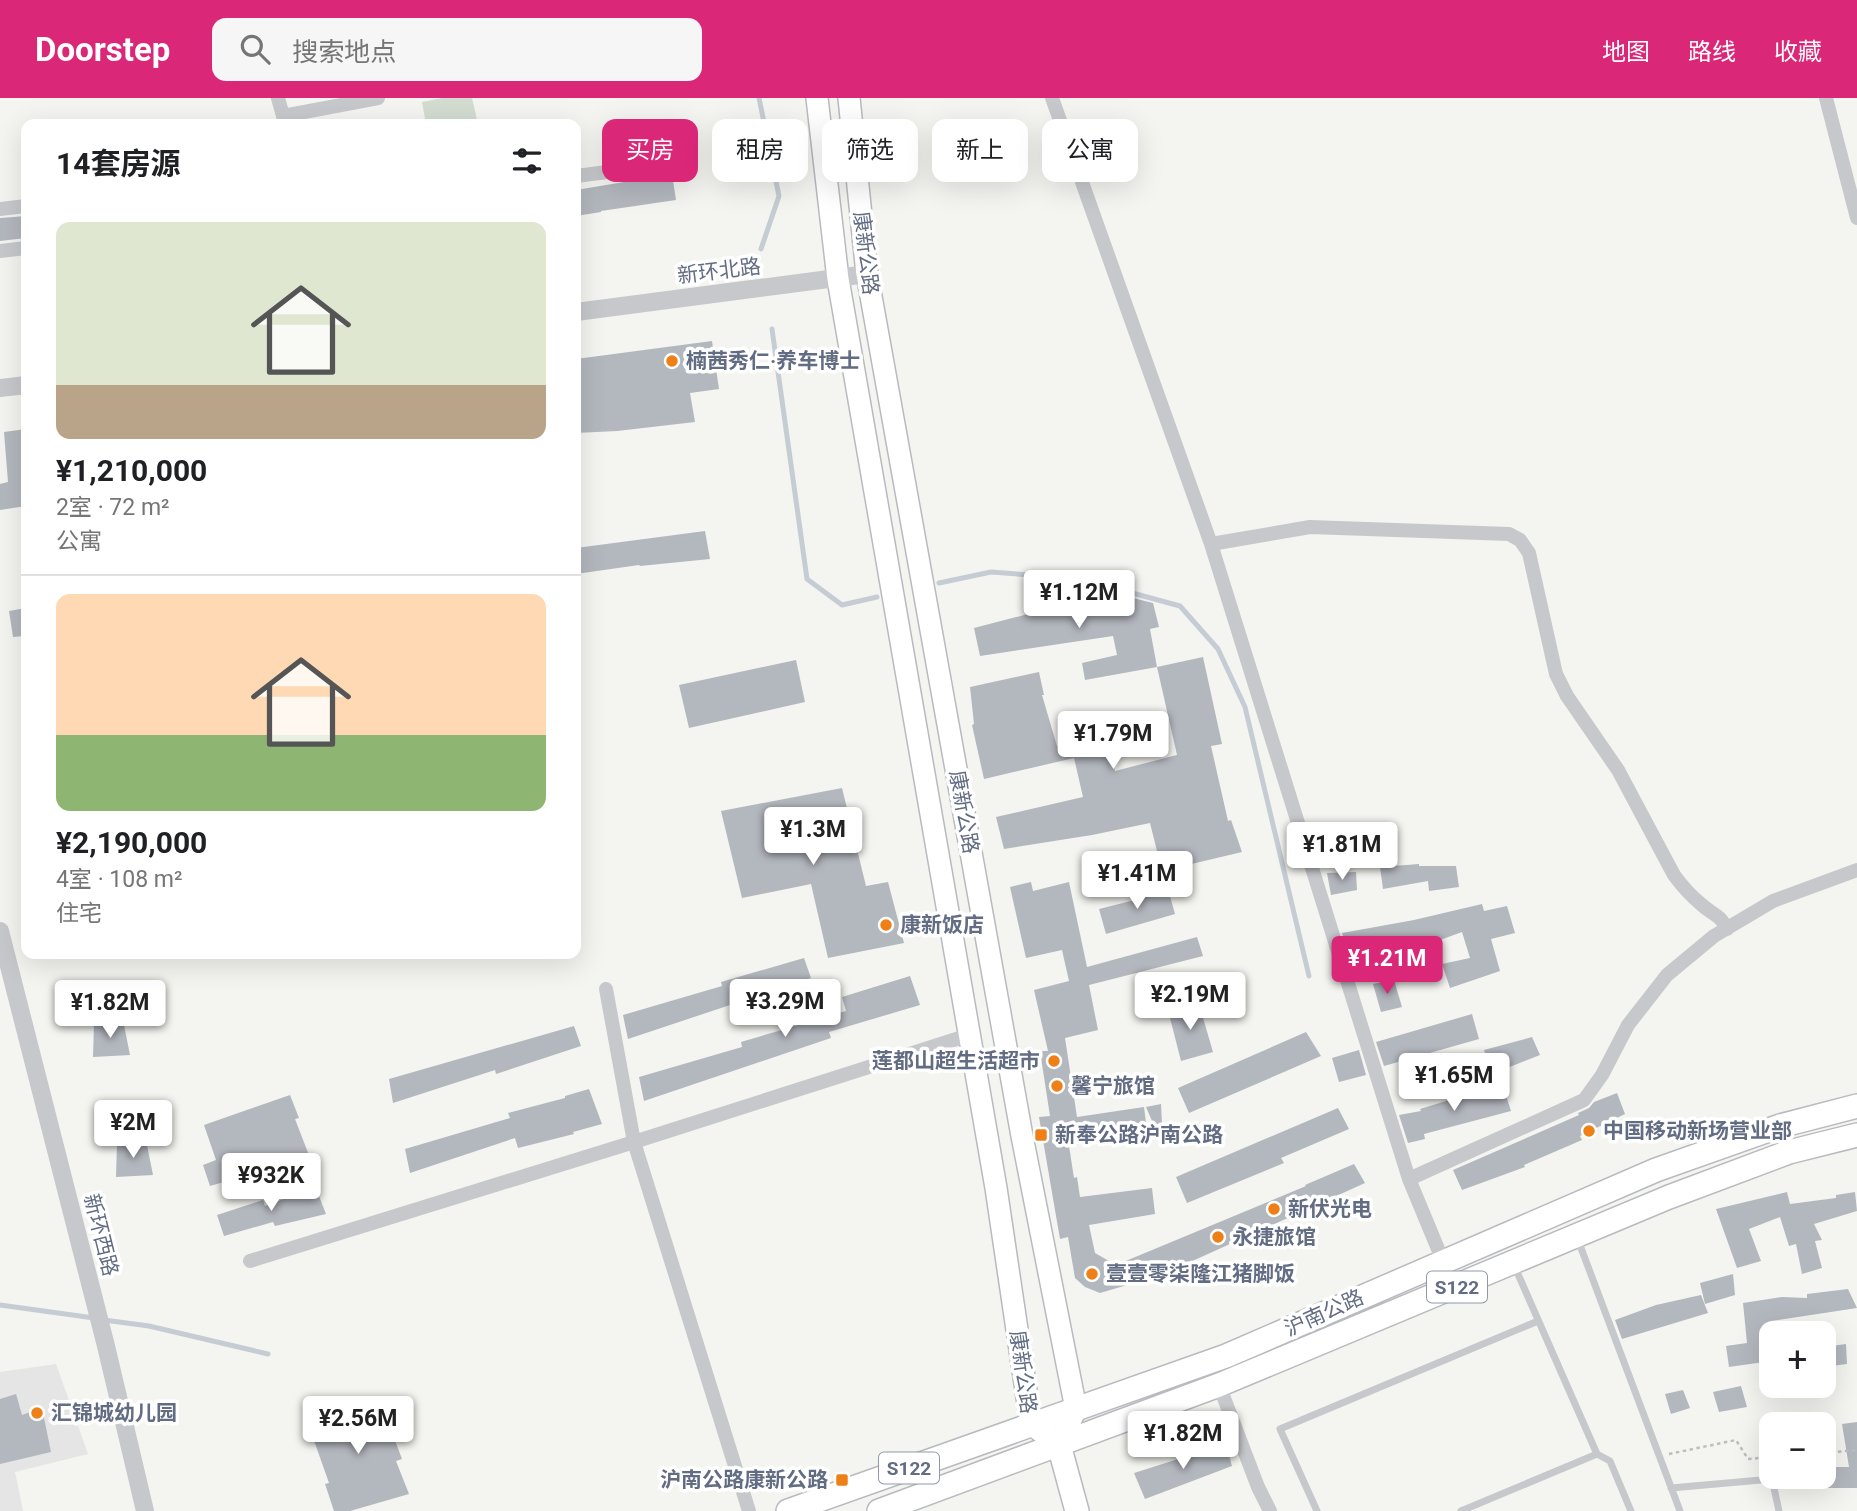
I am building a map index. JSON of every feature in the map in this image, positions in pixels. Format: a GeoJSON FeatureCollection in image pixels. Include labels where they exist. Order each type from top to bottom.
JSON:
{"type":"FeatureCollection","features":[{"type":"Feature","properties":{"kind":"main road","name":"康新公路"},"geometry":{"type":"LineString","coordinates":[[817,98],[838,279],[996,1188],[1031,1424],[1059,1445],[1076,1409],[1021,1136],[867,274],[849,98]]}},
{"type":"Feature","properties":{"kind":"main road","name":"沪南公路"},"geometry":{"type":"LineString","coordinates":[[788,1511],[1226,1356],[1656,1170],[1780,1126],[1857,1106]]}},
{"type":"Feature","properties":{"kind":"main road","name":"沪南公路"},"geometry":{"type":"LineString","coordinates":[[879,1511],[1219,1385],[1669,1197],[1777,1157],[1857,1135]]}},
{"type":"Feature","properties":{"kind":"main road"},"geometry":{"type":"LineString","coordinates":[[1059,1445],[1077,1511]]}},
{"type":"Feature","properties":{"kind":"street"},"geometry":{"type":"LineString","coordinates":[[278,98],[285,119]]}},
{"type":"Feature","properties":{"kind":"street"},"geometry":{"type":"LineString","coordinates":[[289,119],[357,100],[379,98]]}},
{"type":"Feature","properties":{"kind":"street"},"geometry":{"type":"LineString","coordinates":[[1052,98],[1211,544],[1409,1179],[1443,1261]]}},
{"type":"Feature","properties":{"kind":"street"},"geometry":{"type":"LineString","coordinates":[[1826,98],[1857,218]]}},
{"type":"Feature","properties":{"kind":"street"},"geometry":{"type":"LineString","coordinates":[[581,175],[602,173]]}},
{"type":"Feature","properties":{"kind":"street"},"geometry":{"type":"LineString","coordinates":[[0,209],[21,207]]}},
{"type":"Feature","properties":{"kind":"street"},"geometry":{"type":"LineString","coordinates":[[0,251],[21,249]]}},
{"type":"Feature","properties":{"kind":"street","name":"新环北路"},"geometry":{"type":"LineString","coordinates":[[581,311],[867,274]]}},
{"type":"Feature","properties":{"kind":"street"},"geometry":{"type":"LineString","coordinates":[[0,388],[21,386]]}},
{"type":"Feature","properties":{"kind":"street"},"geometry":{"type":"LineString","coordinates":[[1211,544],[1310,527],[1508,534],[1521,540],[1529,553],[1556,674],[1567,696],[1618,770],[1674,875],[1684,889],[1722,919],[1727,929]]}},
{"type":"Feature","properties":{"kind":"street"},"geometry":{"type":"LineString","coordinates":[[1409,1179],[1584,1100],[1602,1075],[1628,1025],[1667,975],[1714,936],[1773,901],[1857,870]]}},
{"type":"Feature","properties":{"kind":"street","name":"新环西路"},"geometry":{"type":"LineString","coordinates":[[0,931],[106,1346],[145,1511]]}},
{"type":"Feature","properties":{"kind":"street"},"geometry":{"type":"LineString","coordinates":[[606,989],[634,1142],[749,1511]]}},
{"type":"Feature","properties":{"kind":"street"},"geometry":{"type":"LineString","coordinates":[[250,1261],[969,1035]]}},
{"type":"Feature","properties":{"kind":"street"},"geometry":{"type":"LineString","coordinates":[[1219,1385],[1258,1487],[1270,1511]]}},
{"type":"Feature","properties":{"kind":"lane"},"geometry":{"type":"LineString","coordinates":[[1577,1236],[1680,1511]]}},
{"type":"Feature","properties":{"kind":"lane"},"geometry":{"type":"LineString","coordinates":[[1513,1263],[1597,1454],[1610,1461],[1631,1511]]}},
{"type":"Feature","properties":{"kind":"lane"},"geometry":{"type":"LineString","coordinates":[[1317,1511],[1280,1429],[1538,1321]]}},
{"type":"Feature","properties":{"kind":"lane"},"geometry":{"type":"LineString","coordinates":[[1461,1511],[1597,1454]]}},
{"type":"Feature","properties":{"kind":"lane"},"geometry":{"type":"LineString","coordinates":[[1671,1488],[1772,1479],[1779,1511]]}},
{"type":"Feature","properties":{"kind":"path"},"geometry":{"type":"LineString","coordinates":[[1659,1456],[1736,1440],[1748,1459],[1759,1458]]}},
{"type":"Feature","properties":{"kind":"path"},"geometry":{"type":"LineString","coordinates":[[1836,1452],[1857,1450]]}},
{"type":"Feature","properties":{"kind":"shaded area"},"geometry":{"type":"Polygon","coordinates":[[[442,98],[472,98],[477,119],[425,119],[422,102],[442,98]]]}},
{"type":"Feature","properties":{"kind":"shaded area","name":"汇锦城幼儿园"},"geometry":{"type":"Polygon","coordinates":[[[56,1364],[88,1454],[15,1472],[23,1511],[0,1511],[0,1372],[56,1364]]]}},
{"type":"Feature","properties":{"kind":"building"},"geometry":{"type":"Polygon","coordinates":[[[624,182],[673,182],[676,200],[581,215],[581,189],[624,182]]]}},
{"type":"Feature","properties":{"kind":"building"},"geometry":{"type":"Polygon","coordinates":[[[21,216],[21,239],[0,241],[0,218],[21,216]]]}},
{"type":"Feature","properties":{"kind":"building"},"geometry":{"type":"Polygon","coordinates":[[[712,341],[719,389],[690,393],[695,422],[581,433],[581,358],[712,341]]]}},
{"type":"Feature","properties":{"kind":"building"},"geometry":{"type":"Polygon","coordinates":[[[21,430],[21,507],[0,510],[0,484],[8,482],[4,432],[21,430]]]}},
{"type":"Feature","properties":{"kind":"building"},"geometry":{"type":"Polygon","coordinates":[[[705,531],[710,559],[581,573],[581,547],[705,531]]]}},
{"type":"Feature","properties":{"kind":"building"},"geometry":{"type":"Polygon","coordinates":[[[1061,589],[1067,596],[1133,598],[1153,603],[1159,627],[1150,629],[1157,667],[1085,680],[1082,663],[1117,655],[1113,636],[980,656],[974,628],[1032,613],[1030,596],[1061,589]]]}},
{"type":"Feature","properties":{"kind":"building"},"geometry":{"type":"Polygon","coordinates":[[[21,609],[21,636],[13,637],[9,611],[21,609]]]}},
{"type":"Feature","properties":{"kind":"building"},"geometry":{"type":"Polygon","coordinates":[[[1203,657],[1222,744],[1211,746],[1228,821],[1231,820],[1242,852],[1162,871],[1150,823],[1004,849],[996,817],[1083,797],[1074,758],[984,779],[972,725],[970,687],[1039,672],[1042,695],[1057,746],[1107,734],[1115,771],[1177,755],[1157,667],[1203,657]]]}},
{"type":"Feature","properties":{"kind":"building"},"geometry":{"type":"Polygon","coordinates":[[[796,660],[805,702],[689,728],[679,685],[796,660]]]}},
{"type":"Feature","properties":{"kind":"building"},"geometry":{"type":"Polygon","coordinates":[[[842,788],[866,886],[888,882],[904,943],[828,958],[811,884],[742,898],[721,811],[842,788]]]}},
{"type":"Feature","properties":{"kind":"building"},"geometry":{"type":"Polygon","coordinates":[[[1419,864],[1456,866],[1459,887],[1429,891],[1428,881],[1383,889],[1380,867],[1419,864]]]}},
{"type":"Feature","properties":{"kind":"building"},"geometry":{"type":"Polygon","coordinates":[[[1356,872],[1357,890],[1331,895],[1327,873],[1356,872]]]}},
{"type":"Feature","properties":{"kind":"building"},"geometry":{"type":"Polygon","coordinates":[[[1031,882],[1033,891],[1069,882],[1087,967],[1197,937],[1203,956],[1089,985],[1098,1030],[1065,1038],[1077,1117],[1144,1107],[1147,1131],[1069,1146],[1080,1197],[1152,1188],[1155,1214],[1089,1225],[1095,1253],[1116,1265],[1354,1164],[1365,1183],[1188,1263],[1124,1286],[1100,1293],[1085,1287],[1075,1278],[1068,1237],[1060,1239],[1039,1117],[1050,1116],[1040,1051],[1048,1051],[1034,990],[1069,981],[1062,950],[1026,958],[1010,887],[1031,882]]]}},
{"type":"Feature","properties":{"kind":"building"},"geometry":{"type":"Polygon","coordinates":[[[1168,889],[1175,914],[1106,934],[1099,909],[1168,889]]]}},
{"type":"Feature","properties":{"kind":"building"},"geometry":{"type":"Polygon","coordinates":[[[1482,904],[1484,911],[1507,906],[1515,933],[1491,939],[1500,971],[1450,988],[1442,964],[1470,958],[1462,932],[1421,947],[1351,960],[1342,933],[1414,920],[1482,904]]]}},
{"type":"Feature","properties":{"kind":"building"},"geometry":{"type":"Polygon","coordinates":[[[804,958],[811,978],[628,1039],[623,1015],[804,958]]]}},
{"type":"Feature","properties":{"kind":"building"},"geometry":{"type":"Polygon","coordinates":[[[910,976],[920,1005],[829,1032],[831,1038],[644,1101],[639,1077],[742,1047],[741,1042],[846,1011],[842,997],[910,976]]]}},
{"type":"Feature","properties":{"kind":"building"},"geometry":{"type":"Polygon","coordinates":[[[1394,980],[1402,1007],[1381,1012],[1373,984],[1394,980]]]}},
{"type":"Feature","properties":{"kind":"building"},"geometry":{"type":"Polygon","coordinates":[[[1199,1004],[1213,1052],[1181,1061],[1168,1010],[1199,1004]]]}},
{"type":"Feature","properties":{"kind":"building"},"geometry":{"type":"Polygon","coordinates":[[[1472,1014],[1479,1039],[1384,1066],[1376,1042],[1472,1014]]]}},
{"type":"Feature","properties":{"kind":"building"},"geometry":{"type":"Polygon","coordinates":[[[123,1020],[130,1055],[93,1057],[94,1024],[123,1020]]]}},
{"type":"Feature","properties":{"kind":"building"},"geometry":{"type":"Polygon","coordinates":[[[574,1026],[581,1046],[496,1074],[495,1070],[393,1103],[389,1079],[574,1026]]]}},
{"type":"Feature","properties":{"kind":"building"},"geometry":{"type":"Polygon","coordinates":[[[1306,1032],[1321,1056],[1189,1113],[1178,1088],[1306,1032]]]}},
{"type":"Feature","properties":{"kind":"building"},"geometry":{"type":"Polygon","coordinates":[[[1532,1037],[1540,1055],[1492,1074],[1484,1050],[1532,1037]]]}},
{"type":"Feature","properties":{"kind":"building"},"geometry":{"type":"Polygon","coordinates":[[[1359,1050],[1366,1075],[1339,1082],[1332,1058],[1359,1050]]]}},
{"type":"Feature","properties":{"kind":"building"},"geometry":{"type":"Polygon","coordinates":[[[1503,1086],[1511,1111],[1424,1134],[1425,1139],[1408,1143],[1399,1115],[1503,1086]]]}},
{"type":"Feature","properties":{"kind":"building"},"geometry":{"type":"Polygon","coordinates":[[[589,1089],[602,1124],[518,1148],[515,1138],[410,1173],[405,1149],[510,1118],[508,1113],[589,1089]]]}},
{"type":"Feature","properties":{"kind":"building"},"geometry":{"type":"Polygon","coordinates":[[[1617,1093],[1625,1114],[1580,1136],[1582,1140],[1524,1165],[1525,1167],[1462,1190],[1453,1170],[1579,1115],[1578,1113],[1589,1108],[1594,1102],[1617,1093]]]}},
{"type":"Feature","properties":{"kind":"building"},"geometry":{"type":"Polygon","coordinates":[[[290,1095],[299,1118],[295,1119],[312,1163],[261,1176],[259,1172],[210,1186],[203,1165],[216,1160],[204,1125],[290,1095]]]}},
{"type":"Feature","properties":{"kind":"building"},"geometry":{"type":"Polygon","coordinates":[[[1161,1104],[1163,1143],[1162,1144],[1146,1107],[1161,1104]]]}},
{"type":"Feature","properties":{"kind":"building"},"geometry":{"type":"Polygon","coordinates":[[[1338,1108],[1349,1129],[1281,1158],[1284,1163],[1187,1203],[1176,1177],[1338,1108]]]}},
{"type":"Feature","properties":{"kind":"building"},"geometry":{"type":"Polygon","coordinates":[[[146,1140],[153,1175],[116,1177],[117,1144],[146,1140]]]}},
{"type":"Feature","properties":{"kind":"building"},"geometry":{"type":"Polygon","coordinates":[[[317,1191],[326,1214],[275,1226],[273,1222],[224,1236],[217,1215],[263,1200],[265,1206],[317,1191]]]}},
{"type":"Feature","properties":{"kind":"building"},"geometry":{"type":"Polygon","coordinates":[[[1787,1192],[1790,1204],[1836,1198],[1836,1195],[1855,1192],[1857,1211],[1814,1224],[1822,1240],[1815,1241],[1822,1268],[1802,1274],[1796,1244],[1789,1246],[1780,1217],[1749,1229],[1761,1261],[1737,1268],[1716,1209],[1787,1192]]]}},
{"type":"Feature","properties":{"kind":"building"},"geometry":{"type":"Polygon","coordinates":[[[1733,1274],[1735,1295],[1705,1304],[1700,1283],[1733,1274]]]}},
{"type":"Feature","properties":{"kind":"building"},"geometry":{"type":"Polygon","coordinates":[[[1848,1289],[1857,1308],[1759,1321],[1759,1363],[1729,1367],[1726,1346],[1747,1343],[1743,1303],[1782,1297],[1807,1298],[1807,1294],[1848,1289]]]}},
{"type":"Feature","properties":{"kind":"building"},"geometry":{"type":"Polygon","coordinates":[[[1701,1295],[1708,1313],[1622,1339],[1615,1320],[1656,1305],[1701,1295]]]}},
{"type":"Feature","properties":{"kind":"building"},"geometry":{"type":"Polygon","coordinates":[[[1846,1344],[1847,1364],[1836,1365],[1836,1345],[1846,1344]]]}},
{"type":"Feature","properties":{"kind":"building"},"geometry":{"type":"Polygon","coordinates":[[[1741,1386],[1747,1407],[1719,1412],[1713,1392],[1741,1386]]]}},
{"type":"Feature","properties":{"kind":"building"},"geometry":{"type":"Polygon","coordinates":[[[1683,1390],[1690,1408],[1671,1414],[1665,1394],[1683,1390]]]}},
{"type":"Feature","properties":{"kind":"building"},"geometry":{"type":"Polygon","coordinates":[[[16,1394],[22,1415],[42,1408],[51,1452],[0,1464],[0,1399],[16,1394]]]}},
{"type":"Feature","properties":{"kind":"building"},"geometry":{"type":"Polygon","coordinates":[[[379,1398],[402,1459],[396,1461],[409,1494],[350,1511],[334,1511],[325,1484],[329,1483],[306,1418],[379,1398]]]}},
{"type":"Feature","properties":{"kind":"building"},"geometry":{"type":"Polygon","coordinates":[[[1857,1422],[1857,1488],[1836,1488],[1836,1467],[1849,1467],[1842,1424],[1857,1422]]]}},
{"type":"Feature","properties":{"kind":"building"},"geometry":{"type":"Polygon","coordinates":[[[1226,1444],[1232,1466],[1145,1499],[1134,1473],[1226,1444]]]}},
{"type":"Feature","properties":{"kind":"waterway"},"geometry":{"type":"LineString","coordinates":[[759,98],[779,196],[761,249]]}},
{"type":"Feature","properties":{"kind":"waterway"},"geometry":{"type":"LineString","coordinates":[[772,329],[807,579],[842,605],[877,597]]}},
{"type":"Feature","properties":{"kind":"waterway"},"geometry":{"type":"LineString","coordinates":[[939,583],[991,572],[1081,579],[1180,606],[1218,649],[1245,707],[1309,976]]}},
{"type":"Feature","properties":{"kind":"waterway"},"geometry":{"type":"LineString","coordinates":[[0,1305],[94,1318]]}},
{"type":"Feature","properties":{"kind":"waterway"},"geometry":{"type":"LineString","coordinates":[[104,1320],[149,1326],[268,1354]]}},
{"type":"Feature","properties":{"kind":"place","name":"楠茜秀仁·养车博士"},"geometry":{"type":"Point","coordinates":[672,361]}},
{"type":"Feature","properties":{"kind":"place","name":"康新饭店"},"geometry":{"type":"Point","coordinates":[886,925]}},
{"type":"Feature","properties":{"kind":"place","name":"莲都山超生活超市"},"geometry":{"type":"Point","coordinates":[1054,1061]}},
{"type":"Feature","properties":{"kind":"place","name":"馨宁旅馆"},"geometry":{"type":"Point","coordinates":[1057,1086]}},
{"type":"Feature","properties":{"kind":"place","name":"中国移动新场营业部"},"geometry":{"type":"Point","coordinates":[1589,1131]}},
{"type":"Feature","properties":{"kind":"place","name":"新奉公路沪南公路"},"geometry":{"type":"Point","coordinates":[1041,1135]}},
{"type":"Feature","properties":{"kind":"place","name":"新伏光电"},"geometry":{"type":"Point","coordinates":[1274,1209]}},
{"type":"Feature","properties":{"kind":"place","name":"永捷旅馆"},"geometry":{"type":"Point","coordinates":[1218,1237]}},
{"type":"Feature","properties":{"kind":"place","name":"壹壹零柒隆江猪脚饭"},"geometry":{"type":"Point","coordinates":[1092,1274]}},
{"type":"Feature","properties":{"kind":"place","name":"汇锦城幼儿园"},"geometry":{"type":"Point","coordinates":[37,1413]}},
{"type":"Feature","properties":{"kind":"place","name":"沪南公路康新公路"},"geometry":{"type":"Point","coordinates":[842,1480]}}]}
